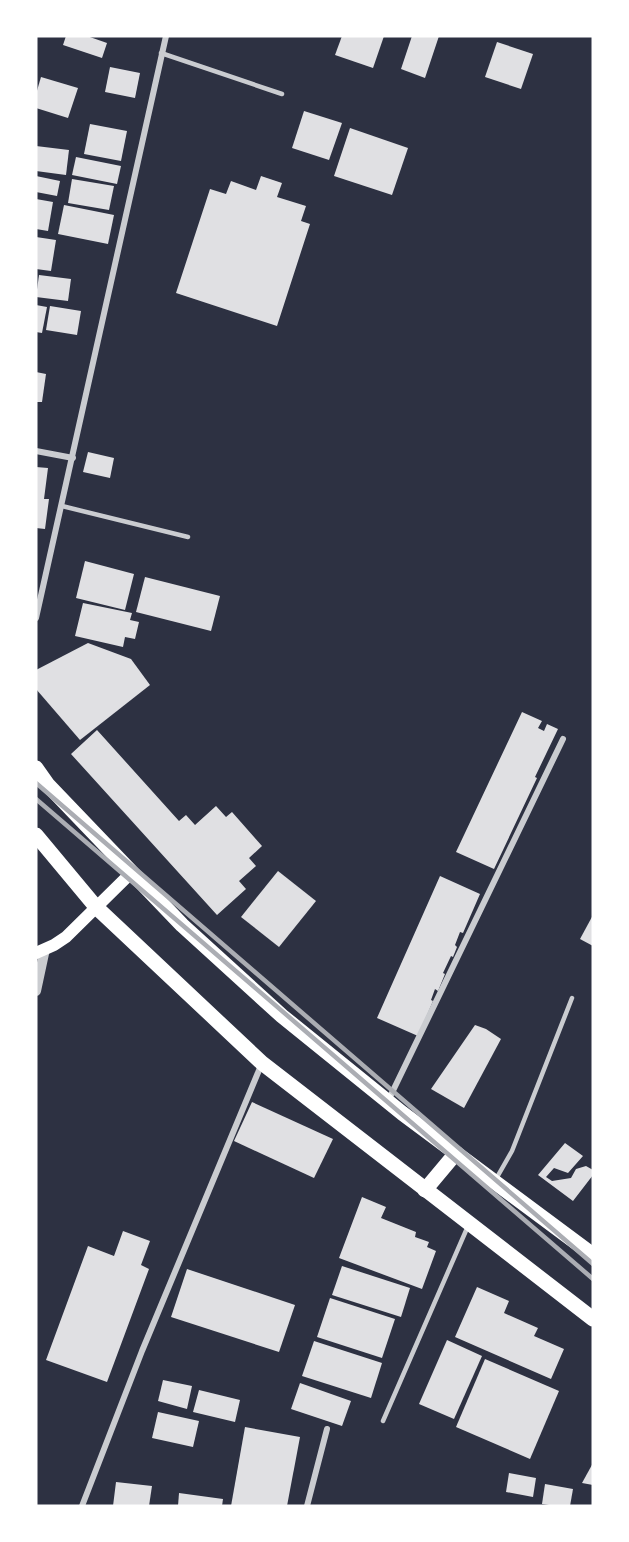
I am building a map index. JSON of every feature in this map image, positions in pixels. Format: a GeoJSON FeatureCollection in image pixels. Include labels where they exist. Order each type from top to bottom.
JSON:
{"type":"FeatureCollection","features":[{"type":"Feature","properties":{"kind":"main road"},"geometry":{"type":"LineString","coordinates":[[36,768],[48,785],[130,873],[182,925],[282,1016],[387,1101],[593,1255]]}},
{"type":"Feature","properties":{"kind":"main road"},"geometry":{"type":"LineString","coordinates":[[36,835],[96,907],[262,1063],[593,1319]]}},
{"type":"Feature","properties":{"kind":"main road"},"geometry":{"type":"LineString","coordinates":[[41,951],[66,937],[130,873]]}},
{"type":"Feature","properties":{"kind":"main road"},"geometry":{"type":"LineString","coordinates":[[425,1190],[456,1153]]}},
{"type":"Feature","properties":{"kind":"street"},"geometry":{"type":"LineString","coordinates":[[36,618],[166,36]]}},
{"type":"Feature","properties":{"kind":"street"},"geometry":{"type":"LineString","coordinates":[[36,451],[73,458]]}},
{"type":"Feature","properties":{"kind":"street"},"geometry":{"type":"LineString","coordinates":[[387,1101],[563,738]]}},
{"type":"Feature","properties":{"kind":"street"},"geometry":{"type":"LineString","coordinates":[[36,991],[41,951]]}},
{"type":"Feature","properties":{"kind":"street"},"geometry":{"type":"LineString","coordinates":[[82,1506],[142,1351],[262,1063]]}},
{"type":"Feature","properties":{"kind":"street"},"geometry":{"type":"LineString","coordinates":[[308,1506],[327,1429]]}},
{"type":"Feature","properties":{"kind":"lane"},"geometry":{"type":"LineString","coordinates":[[161,53],[282,94]]}},
{"type":"Feature","properties":{"kind":"lane"},"geometry":{"type":"LineString","coordinates":[[62,506],[188,537]]}},
{"type":"Feature","properties":{"kind":"lane"},"geometry":{"type":"LineString","coordinates":[[495,1181],[512,1151],[572,998]]}},
{"type":"Feature","properties":{"kind":"lane"},"geometry":{"type":"LineString","coordinates":[[383,1421],[469,1223]]}},
{"type":"Feature","properties":{"kind":"building"},"geometry":{"type":"Polygon","coordinates":[[[66,36],[87,36],[107,43],[102,58],[63,45],[66,36]]]}},
{"type":"Feature","properties":{"kind":"building"},"geometry":{"type":"Polygon","coordinates":[[[342,36],[384,36],[373,68],[335,55],[342,36]]]}},
{"type":"Feature","properties":{"kind":"building"},"geometry":{"type":"Polygon","coordinates":[[[412,36],[439,36],[425,78],[401,69],[412,36]]]}},
{"type":"Feature","properties":{"kind":"building"},"geometry":{"type":"Polygon","coordinates":[[[497,42],[533,54],[521,89],[485,77],[497,42]]]}},
{"type":"Feature","properties":{"kind":"building"},"geometry":{"type":"Polygon","coordinates":[[[110,67],[140,73],[135,98],[105,92],[110,67]]]}},
{"type":"Feature","properties":{"kind":"building"},"geometry":{"type":"Polygon","coordinates":[[[41,77],[78,88],[68,118],[36,108],[36,94],[41,77]]]}},
{"type":"Feature","properties":{"kind":"building"},"geometry":{"type":"Polygon","coordinates":[[[304,111],[342,123],[329,160],[292,148],[304,111]]]}},
{"type":"Feature","properties":{"kind":"building"},"geometry":{"type":"Polygon","coordinates":[[[90,124],[127,131],[121,161],[84,154],[90,124]]]}},
{"type":"Feature","properties":{"kind":"building"},"geometry":{"type":"Polygon","coordinates":[[[350,128],[408,148],[392,195],[334,176],[350,128]]]}},
{"type":"Feature","properties":{"kind":"building"},"geometry":{"type":"Polygon","coordinates":[[[36,146],[69,150],[66,175],[36,171],[36,146]]]}},
{"type":"Feature","properties":{"kind":"building"},"geometry":{"type":"Polygon","coordinates":[[[76,157],[121,166],[117,184],[72,175],[76,157]]]}},
{"type":"Feature","properties":{"kind":"building"},"geometry":{"type":"Polygon","coordinates":[[[36,176],[60,181],[57,196],[36,192],[36,176]]]}},
{"type":"Feature","properties":{"kind":"building"},"geometry":{"type":"Polygon","coordinates":[[[261,176],[282,183],[277,197],[306,206],[301,221],[310,224],[277,326],[176,293],[210,189],[226,194],[231,181],[256,190],[261,176]]]}},
{"type":"Feature","properties":{"kind":"building"},"geometry":{"type":"Polygon","coordinates":[[[72,179],[114,186],[109,210],[68,203],[72,179]]]}},
{"type":"Feature","properties":{"kind":"building"},"geometry":{"type":"Polygon","coordinates":[[[36,199],[53,202],[48,231],[36,229],[36,199]]]}},
{"type":"Feature","properties":{"kind":"building"},"geometry":{"type":"Polygon","coordinates":[[[64,205],[114,215],[108,244],[58,234],[64,205]]]}},
{"type":"Feature","properties":{"kind":"building"},"geometry":{"type":"Polygon","coordinates":[[[36,237],[56,240],[51,271],[36,269],[36,237]]]}},
{"type":"Feature","properties":{"kind":"building"},"geometry":{"type":"Polygon","coordinates":[[[39,275],[71,279],[68,301],[36,297],[39,275]]]}},
{"type":"Feature","properties":{"kind":"building"},"geometry":{"type":"Polygon","coordinates":[[[36,305],[47,307],[42,333],[36,332],[36,305]]]}},
{"type":"Feature","properties":{"kind":"building"},"geometry":{"type":"Polygon","coordinates":[[[50,306],[81,311],[77,335],[46,330],[50,306]]]}},
{"type":"Feature","properties":{"kind":"building"},"geometry":{"type":"Polygon","coordinates":[[[36,372],[46,374],[42,402],[36,402],[36,372]]]}},
{"type":"Feature","properties":{"kind":"building"},"geometry":{"type":"Polygon","coordinates":[[[88,452],[114,458],[110,478],[83,472],[88,452]]]}},
{"type":"Feature","properties":{"kind":"building"},"geometry":{"type":"Polygon","coordinates":[[[36,467],[48,468],[44,499],[49,499],[45,529],[36,528],[36,467]]]}},
{"type":"Feature","properties":{"kind":"building"},"geometry":{"type":"Polygon","coordinates":[[[85,561],[134,574],[125,610],[76,598],[85,561]]]}},
{"type":"Feature","properties":{"kind":"building"},"geometry":{"type":"Polygon","coordinates":[[[145,577],[220,596],[211,631],[136,612],[145,577]]]}},
{"type":"Feature","properties":{"kind":"building"},"geometry":{"type":"Polygon","coordinates":[[[83,603],[132,613],[130,620],[139,622],[135,639],[125,637],[123,647],[75,636],[83,603]]]}},
{"type":"Feature","properties":{"kind":"building"},"geometry":{"type":"Polygon","coordinates":[[[88,643],[131,659],[150,685],[80,740],[36,689],[36,670],[88,643]]]}},
{"type":"Feature","properties":{"kind":"building"},"geometry":{"type":"Polygon","coordinates":[[[522,712],[542,721],[538,728],[544,731],[547,724],[558,729],[494,869],[456,852],[522,712]]]}},
{"type":"Feature","properties":{"kind":"building"},"geometry":{"type":"Polygon","coordinates":[[[97,730],[179,821],[186,815],[195,825],[216,806],[226,817],[232,812],[262,846],[249,858],[256,866],[239,881],[246,889],[217,915],[71,754],[97,730]]]}},
{"type":"Feature","properties":{"kind":"building"},"geometry":{"type":"Polygon","coordinates":[[[278,871],[316,901],[279,947],[241,917],[278,871]]]}},
{"type":"Feature","properties":{"kind":"building"},"geometry":{"type":"Polygon","coordinates":[[[440,876],[480,894],[463,933],[460,932],[455,945],[457,947],[443,973],[445,974],[438,991],[435,989],[431,1000],[433,1001],[418,1036],[377,1018],[440,876]]]}},
{"type":"Feature","properties":{"kind":"building"},"geometry":{"type":"Polygon","coordinates":[[[593,915],[593,946],[580,939],[593,915]]]}},
{"type":"Feature","properties":{"kind":"building"},"geometry":{"type":"Polygon","coordinates":[[[475,1025],[501,1039],[464,1108],[431,1089],[475,1025]]]}},
{"type":"Feature","properties":{"kind":"building"},"geometry":{"type":"Polygon","coordinates":[[[252,1102],[333,1139],[314,1178],[234,1141],[252,1102]]]}},
{"type":"Feature","properties":{"kind":"building"},"geometry":{"type":"Polygon","coordinates":[[[565,1143],[583,1156],[568,1173],[554,1168],[546,1177],[552,1181],[571,1178],[576,1169],[586,1166],[593,1170],[593,1175],[573,1201],[538,1175],[565,1143]]]}},
{"type":"Feature","properties":{"kind":"building"},"geometry":{"type":"Polygon","coordinates":[[[362,1197],[386,1207],[381,1218],[416,1232],[415,1237],[429,1242],[427,1247],[436,1251],[422,1289],[339,1258],[362,1197]]]}},
{"type":"Feature","properties":{"kind":"building"},"geometry":{"type":"Polygon","coordinates":[[[123,1231],[150,1241],[141,1265],[149,1269],[107,1382],[46,1360],[88,1246],[114,1256],[123,1231]]]}},
{"type":"Feature","properties":{"kind":"building"},"geometry":{"type":"Polygon","coordinates":[[[342,1266],[410,1288],[401,1317],[332,1295],[342,1266]]]}},
{"type":"Feature","properties":{"kind":"building"},"geometry":{"type":"Polygon","coordinates":[[[187,1269],[295,1305],[279,1352],[171,1317],[187,1269]]]}},
{"type":"Feature","properties":{"kind":"building"},"geometry":{"type":"Polygon","coordinates":[[[477,1287],[509,1301],[504,1313],[538,1328],[534,1336],[564,1349],[551,1379],[455,1337],[477,1287]]]}},
{"type":"Feature","properties":{"kind":"building"},"geometry":{"type":"Polygon","coordinates":[[[330,1298],[395,1319],[382,1358],[317,1337],[330,1298]]]}},
{"type":"Feature","properties":{"kind":"building"},"geometry":{"type":"Polygon","coordinates":[[[447,1340],[482,1356],[454,1419],[419,1404],[447,1340]]]}},
{"type":"Feature","properties":{"kind":"building"},"geometry":{"type":"Polygon","coordinates":[[[314,1341],[382,1363],[371,1398],[302,1376],[314,1341]]]}},
{"type":"Feature","properties":{"kind":"building"},"geometry":{"type":"Polygon","coordinates":[[[485,1359],[559,1391],[530,1459],[456,1427],[485,1359]]]}},
{"type":"Feature","properties":{"kind":"building"},"geometry":{"type":"Polygon","coordinates":[[[163,1380],[192,1386],[187,1409],[158,1401],[163,1380]]]}},
{"type":"Feature","properties":{"kind":"building"},"geometry":{"type":"Polygon","coordinates":[[[300,1383],[351,1401],[342,1426],[291,1409],[300,1383]]]}},
{"type":"Feature","properties":{"kind":"building"},"geometry":{"type":"Polygon","coordinates":[[[199,1390],[240,1400],[235,1422],[193,1412],[199,1390]]]}},
{"type":"Feature","properties":{"kind":"building"},"geometry":{"type":"Polygon","coordinates":[[[158,1412],[199,1421],[193,1447],[152,1438],[158,1412]]]}},
{"type":"Feature","properties":{"kind":"building"},"geometry":{"type":"Polygon","coordinates":[[[245,1427],[300,1437],[287,1506],[231,1506],[245,1427]]]}},
{"type":"Feature","properties":{"kind":"building"},"geometry":{"type":"Polygon","coordinates":[[[593,1463],[593,1485],[582,1483],[593,1463]]]}},
{"type":"Feature","properties":{"kind":"building"},"geometry":{"type":"Polygon","coordinates":[[[509,1473],[536,1478],[533,1497],[506,1492],[509,1473]]]}},
{"type":"Feature","properties":{"kind":"building"},"geometry":{"type":"Polygon","coordinates":[[[116,1482],[152,1486],[149,1506],[113,1506],[116,1482]]]}},
{"type":"Feature","properties":{"kind":"building"},"geometry":{"type":"Polygon","coordinates":[[[545,1484],[573,1489],[570,1506],[542,1504],[545,1484]]]}},
{"type":"Feature","properties":{"kind":"building"},"geometry":{"type":"Polygon","coordinates":[[[179,1493],[223,1499],[222,1506],[178,1506],[179,1493]]]}},
{"type":"Feature","properties":{"kind":"railway"},"geometry":{"type":"LineString","coordinates":[[36,783],[593,1264]]}},
{"type":"Feature","properties":{"kind":"railway"},"geometry":{"type":"LineString","coordinates":[[36,799],[593,1279]]}}]}
